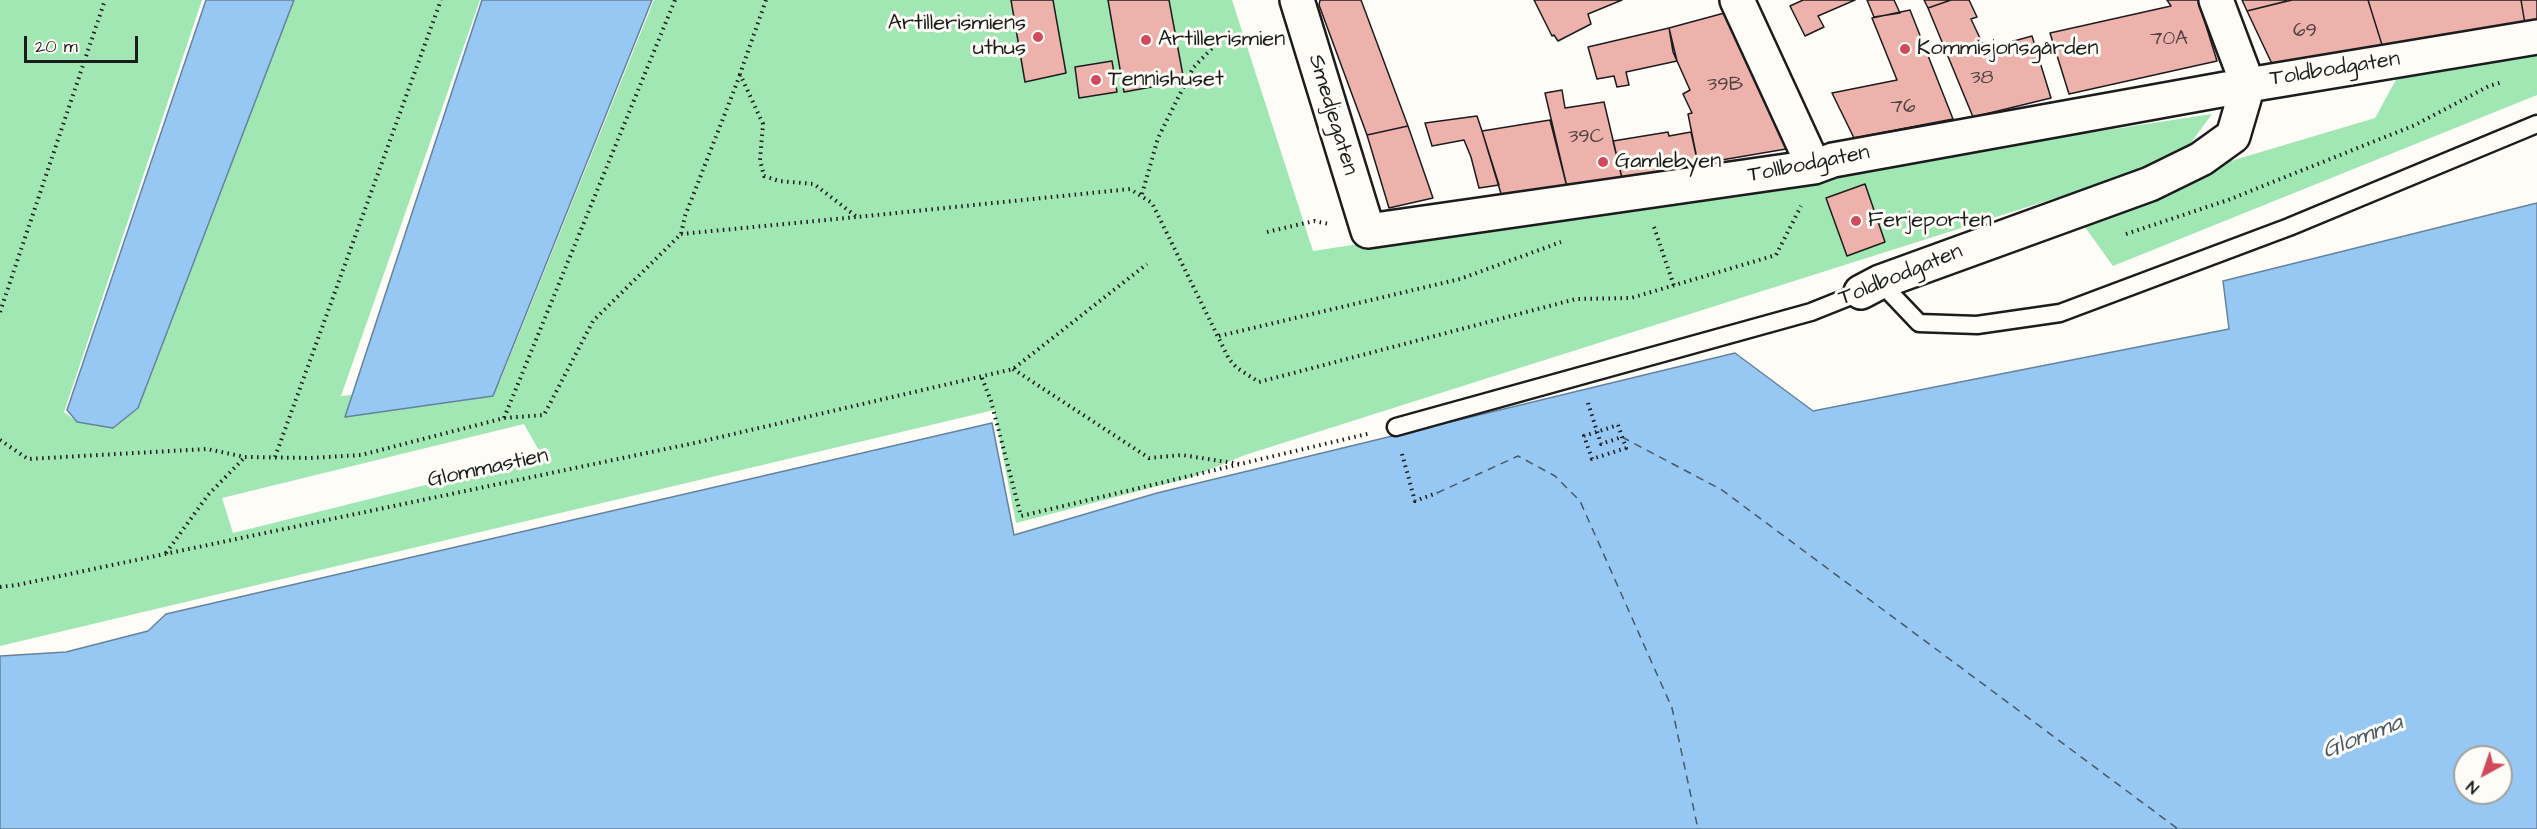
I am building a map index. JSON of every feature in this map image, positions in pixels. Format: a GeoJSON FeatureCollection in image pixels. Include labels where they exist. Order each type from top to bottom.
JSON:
{"type":"FeatureCollection","features":[{"type":"Feature","properties":{"kind":"street","name":"Smedjegaten"},"geometry":{"type":"LineString","coordinates":[[1297,0],[1368,231]]}},
{"type":"Feature","properties":{"kind":"street"},"geometry":{"type":"LineString","coordinates":[[1737,0],[1803,168]]}},
{"type":"Feature","properties":{"kind":"street"},"geometry":{"type":"LineString","coordinates":[[2216,0],[2248,85]]}},
{"type":"Feature","properties":{"kind":"street","name":"Toldbodgaten"},"geometry":{"type":"LineString","coordinates":[[1870,287],[2150,184],[2201,159],[2233,136],[2248,85],[2537,37]]}},
{"type":"Feature","properties":{"kind":"street","name":"Tollbodgaten"},"geometry":{"type":"LineString","coordinates":[[1368,231],[1803,168],[1833,160],[2248,85]]}},
{"type":"Feature","properties":{"kind":"lane"},"geometry":{"type":"LineString","coordinates":[[1870,287],[1920,323],[1977,325],[2060,313],[2289,227],[2537,124]]}},
{"type":"Feature","properties":{"kind":"lane","name":"Toldbodgaten"},"geometry":{"type":"LineString","coordinates":[[1396,428],[1812,312],[1870,287]]}},
{"type":"Feature","properties":{"kind":"path"},"geometry":{"type":"LineString","coordinates":[[0,312],[105,0]]}},
{"type":"Feature","properties":{"kind":"path"},"geometry":{"type":"LineString","coordinates":[[275,457],[441,0]]}},
{"type":"Feature","properties":{"kind":"path"},"geometry":{"type":"LineString","coordinates":[[504,418],[675,0]]}},
{"type":"Feature","properties":{"kind":"path"},"geometry":{"type":"LineString","coordinates":[[0,440],[28,459],[207,449],[245,457],[361,455],[504,418],[544,415],[593,321],[681,234],[685,216],[766,0]]}},
{"type":"Feature","properties":{"kind":"path"},"geometry":{"type":"LineString","coordinates":[[1142,194],[1158,138],[1193,68],[1215,45]]}},
{"type":"Feature","properties":{"kind":"path"},"geometry":{"type":"LineString","coordinates":[[740,74],[763,124],[760,160],[764,176],[778,181],[814,184],[857,217]]}},
{"type":"Feature","properties":{"kind":"path"},"geometry":{"type":"LineString","coordinates":[[2116,238],[2228,200],[2415,125],[2489,86],[2508,80]]}},
{"type":"Feature","properties":{"kind":"path"},"geometry":{"type":"LineString","coordinates":[[681,234],[1130,189],[1142,194],[1152,202],[1237,368],[1259,382],[1576,299],[1631,298],[1776,255],[1802,208],[1803,168]]}},
{"type":"Feature","properties":{"kind":"path"},"geometry":{"type":"LineString","coordinates":[[1642,192],[1674,286]]}},
{"type":"Feature","properties":{"kind":"path"},"geometry":{"type":"LineString","coordinates":[[1267,232],[1314,221],[1368,231]]}},
{"type":"Feature","properties":{"kind":"path"},"geometry":{"type":"LineString","coordinates":[[1219,336],[1460,279],[1564,240]]}},
{"type":"Feature","properties":{"kind":"path"},"geometry":{"type":"LineString","coordinates":[[1147,264],[1013,369],[1149,458],[1182,455],[1244,464]]}},
{"type":"Feature","properties":{"kind":"path","name":"Glommastien"},"geometry":{"type":"LineString","coordinates":[[0,587],[699,442],[1013,369]]}},
{"type":"Feature","properties":{"kind":"path"},"geometry":{"type":"LineString","coordinates":[[982,378],[991,401],[1021,516],[1396,428],[1415,501],[1437,493]]}},
{"type":"Feature","properties":{"kind":"path"},"geometry":{"type":"LineString","coordinates":[[1618,425],[1622,437],[1626,448],[1592,459],[1584,436],[1618,425]]}},
{"type":"Feature","properties":{"kind":"path"},"geometry":{"type":"LineString","coordinates":[[1597,432],[1601,444],[1622,437]]}},
{"type":"Feature","properties":{"kind":"path"},"geometry":{"type":"LineString","coordinates":[[165,554],[208,495],[245,457]]}},
{"type":"Feature","properties":{"kind":"green space"},"geometry":{"type":"Polygon","coordinates":[[[0,0],[202,0],[64,412],[77,422],[113,427],[138,409],[294,0],[480,0],[341,396],[500,381],[654,0],[1232,0],[1313,251],[2212,114],[2179,159],[1245,455],[1189,478],[1016,523],[994,410],[0,646],[0,0]],[[524,424],[222,498],[233,533],[542,456],[524,424]]]}},
{"type":"Feature","properties":{"kind":"green space"},"geometry":{"type":"Polygon","coordinates":[[[2537,50],[2537,95],[2113,266],[2082,223],[2224,163],[2375,118],[2397,78],[2537,50]]]}},
{"type":"Feature","properties":{"kind":"water"},"geometry":{"type":"Polygon","coordinates":[[[206,0],[294,0],[138,408],[113,428],[77,422],[67,410],[206,0]]]}},
{"type":"Feature","properties":{"kind":"water"},"geometry":{"type":"Polygon","coordinates":[[[482,0],[652,0],[493,396],[345,417],[482,0]]]}},
{"type":"Feature","properties":{"kind":"water","name":"Glomma"},"geometry":{"type":"Polygon","coordinates":[[[2537,203],[2537,829],[0,829],[0,656],[66,652],[148,631],[166,614],[992,423],[1014,535],[1157,493],[1735,353],[1813,411],[2229,329],[2223,281],[2537,203]]]}},
{"type":"Feature","properties":{"kind":"building","name":"Artillerismiens uthus"},"geometry":{"type":"Polygon","coordinates":[[[1011,0],[1053,0],[1066,73],[1025,82],[1011,0]]]}},
{"type":"Feature","properties":{"kind":"building","name":"Artillerismien"},"geometry":{"type":"Polygon","coordinates":[[[1108,0],[1169,0],[1184,81],[1124,92],[1108,0]]]}},
{"type":"Feature","properties":{"kind":"building"},"geometry":{"type":"Polygon","coordinates":[[[1320,0],[1361,0],[1408,126],[1367,135],[1319,5],[1320,0]]]}},
{"type":"Feature","properties":{"kind":"building"},"geometry":{"type":"Polygon","coordinates":[[[1534,0],[1622,0],[1588,14],[1591,24],[1558,41],[1554,35],[1552,36],[1534,0]]]}},
{"type":"Feature","properties":{"kind":"building"},"geometry":{"type":"Polygon","coordinates":[[[1803,0],[1855,0],[1818,16],[1824,27],[1805,36],[1790,6],[1803,0]]]}},
{"type":"Feature","properties":{"kind":"building"},"geometry":{"type":"Polygon","coordinates":[[[1867,0],[1894,0],[1900,13],[1874,17],[1867,0]]]}},
{"type":"Feature","properties":{"kind":"building"},"geometry":{"type":"Polygon","coordinates":[[[1924,0],[1951,0],[1928,8],[1924,0]]]}},
{"type":"Feature","properties":{"kind":"building"},"geometry":{"type":"Polygon","coordinates":[[[1951,0],[1969,0],[1977,17],[1971,19],[1985,49],[2032,36],[2051,98],[1973,117],[1928,8],[1951,0]]]}},
{"type":"Feature","properties":{"kind":"building"},"geometry":{"type":"Polygon","coordinates":[[[2167,0],[2198,0],[2217,61],[2069,94],[2050,33],[2171,6],[2167,0]]]}},
{"type":"Feature","properties":{"kind":"building"},"geometry":{"type":"Polygon","coordinates":[[[2242,0],[2286,0],[2287,1],[2247,11],[2242,0]]]}},
{"type":"Feature","properties":{"kind":"building"},"geometry":{"type":"Polygon","coordinates":[[[2292,0],[2368,0],[2383,48],[2273,66],[2247,11],[2292,0]]]}},
{"type":"Feature","properties":{"kind":"building"},"geometry":{"type":"Polygon","coordinates":[[[2368,0],[2521,0],[2525,24],[2383,48],[2368,0]]]}},
{"type":"Feature","properties":{"kind":"building"},"geometry":{"type":"Polygon","coordinates":[[[2521,0],[2537,0],[2537,22],[2525,24],[2521,0]]]}},
{"type":"Feature","properties":{"kind":"building","name":"Kommisjonsgården"},"geometry":{"type":"Polygon","coordinates":[[[1910,10],[1953,119],[1854,138],[1832,93],[1897,80],[1872,18],[1910,10]]]}},
{"type":"Feature","properties":{"kind":"building"},"geometry":{"type":"Polygon","coordinates":[[[1728,12],[1792,148],[1698,164],[1688,114],[1692,113],[1683,94],[1690,90],[1673,52],[1669,28],[1728,12]]]}},
{"type":"Feature","properties":{"kind":"building"},"geometry":{"type":"Polygon","coordinates":[[[1669,28],[1677,61],[1626,72],[1629,85],[1617,87],[1614,76],[1597,79],[1588,47],[1669,28]]]}},
{"type":"Feature","properties":{"kind":"building","name":"Tennishuset"},"geometry":{"type":"Polygon","coordinates":[[[1112,61],[1117,92],[1079,98],[1075,67],[1112,61]]]}},
{"type":"Feature","properties":{"kind":"building"},"geometry":{"type":"Polygon","coordinates":[[[1562,90],[1565,108],[1604,102],[1622,178],[1567,187],[1545,93],[1562,90]]]}},
{"type":"Feature","properties":{"kind":"building"},"geometry":{"type":"Polygon","coordinates":[[[1477,116],[1499,185],[1479,188],[1464,140],[1432,146],[1425,123],[1477,116]]]}},
{"type":"Feature","properties":{"kind":"building"},"geometry":{"type":"Polygon","coordinates":[[[1550,120],[1567,187],[1502,197],[1482,131],[1550,120]]]}},
{"type":"Feature","properties":{"kind":"building"},"geometry":{"type":"Polygon","coordinates":[[[1408,126],[1433,198],[1389,208],[1367,135],[1408,126]]]}},
{"type":"Feature","properties":{"kind":"building"},"geometry":{"type":"Polygon","coordinates":[[[1668,132],[1669,136],[1691,132],[1698,164],[1622,178],[1613,141],[1668,132]]]}},
{"type":"Feature","properties":{"kind":"building","name":"Ferjeporten"},"geometry":{"type":"Polygon","coordinates":[[[1865,184],[1885,242],[1847,256],[1826,198],[1865,184]]]}},
{"type":"Feature","properties":{"kind":"ferry route"},"geometry":{"type":"LineString","coordinates":[[1622,437],[1722,490],[2178,829]]}},
{"type":"Feature","properties":{"kind":"ferry route"},"geometry":{"type":"LineString","coordinates":[[1437,493],[1518,456],[1555,476],[1580,501],[1672,708],[1698,829]]}},
{"type":"Feature","properties":{"kind":"place","name":"Artillerismiens uthus"},"geometry":{"type":"Point","coordinates":[1038,37]}},
{"type":"Feature","properties":{"kind":"place","name":"Artillerismien"},"geometry":{"type":"Point","coordinates":[1146,40]}},
{"type":"Feature","properties":{"kind":"place","name":"Kommisjonsgården"},"geometry":{"type":"Point","coordinates":[1905,49]}},
{"type":"Feature","properties":{"kind":"place","name":"Tennishuset"},"geometry":{"type":"Point","coordinates":[1096,80]}},
{"type":"Feature","properties":{"kind":"place","name":"Gamlebyen"},"geometry":{"type":"Point","coordinates":[1603,162]}},
{"type":"Feature","properties":{"kind":"place","name":"Ferjeporten"},"geometry":{"type":"Point","coordinates":[1856,221]}}]}
